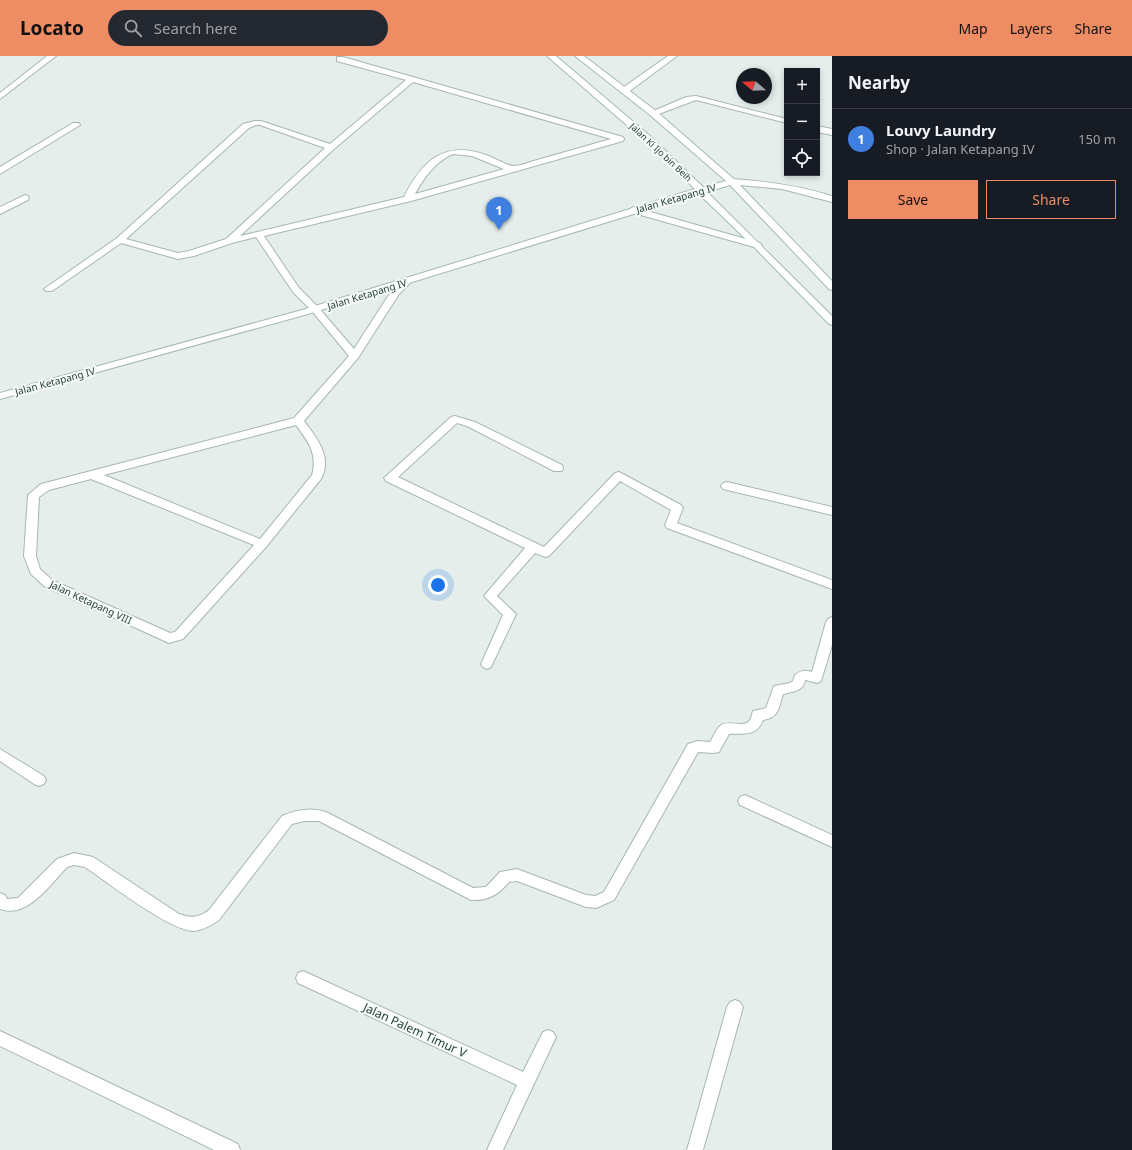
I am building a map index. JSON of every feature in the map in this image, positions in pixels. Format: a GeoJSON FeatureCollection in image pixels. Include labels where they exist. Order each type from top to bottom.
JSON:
{"type":"FeatureCollection","features":[{"type":"Feature","properties":{"kind":"street"},"geometry":{"type":"LineString","coordinates":[[0,96],[52,56]]}},
{"type":"Feature","properties":{"kind":"street","name":"Jalan Ki Ijo bin Beih"},"geometry":{"type":"LineString","coordinates":[[551,56],[647,138],[757,245],[832,322]]}},
{"type":"Feature","properties":{"kind":"street"},"geometry":{"type":"LineString","coordinates":[[578,56],[653,113],[732,182],[832,286]]}},
{"type":"Feature","properties":{"kind":"street"},"geometry":{"type":"LineString","coordinates":[[624,91],[673,56]]}},
{"type":"Feature","properties":{"kind":"street"},"geometry":{"type":"LineString","coordinates":[[120,240],[166,254],[178,256],[191,254],[229,241],[408,199],[620,139],[340,59]]}},
{"type":"Feature","properties":{"kind":"street"},"geometry":{"type":"LineString","coordinates":[[229,241],[331,148],[411,80]]}},
{"type":"Feature","properties":{"kind":"street"},"geometry":{"type":"LineString","coordinates":[[653,113],[689,99],[696,98],[784,120]]}},
{"type":"Feature","properties":{"kind":"street"},"geometry":{"type":"LineString","coordinates":[[50,289],[120,240],[250,124],[261,123],[331,148]]}},
{"type":"Feature","properties":{"kind":"street"},"geometry":{"type":"LineString","coordinates":[[0,171],[76,124]]}},
{"type":"Feature","properties":{"kind":"street"},"geometry":{"type":"LineString","coordinates":[[820,129],[832,132]]}},
{"type":"Feature","properties":{"kind":"street"},"geometry":{"type":"LineString","coordinates":[[408,199],[419,178],[444,155],[451,152],[463,151],[514,170]]}},
{"type":"Feature","properties":{"kind":"street","name":"Jalan Ketapang IV"},"geometry":{"type":"LineString","coordinates":[[0,396],[405,283],[633,210],[732,182],[773,185],[800,189],[832,199]]}},
{"type":"Feature","properties":{"kind":"street"},"geometry":{"type":"LineString","coordinates":[[0,211],[25,198]]}},
{"type":"Feature","properties":{"kind":"street"},"geometry":{"type":"LineString","coordinates":[[633,210],[757,245]]}},
{"type":"Feature","properties":{"kind":"street"},"geometry":{"type":"LineString","coordinates":[[258,234],[296,290],[315,309],[354,356]]}},
{"type":"Feature","properties":{"kind":"street"},"geometry":{"type":"LineString","coordinates":[[298,421],[354,356],[395,292],[405,283]]}},
{"type":"Feature","properties":{"kind":"street"},"geometry":{"type":"LineString","coordinates":[[558,468],[472,424],[456,418],[390,478],[545,553],[619,476],[677,508],[671,525],[832,585]]}},
{"type":"Feature","properties":{"kind":"street","name":"Jalan Ketapang VIII"},"geometry":{"type":"LineString","coordinates":[[298,421],[320,452],[321,466],[317,476],[262,544],[179,636],[169,638],[48,583],[35,571],[30,556],[34,495],[45,487],[93,475],[298,421]]}},
{"type":"Feature","properties":{"kind":"street"},"geometry":{"type":"LineString","coordinates":[[93,475],[262,544]]}},
{"type":"Feature","properties":{"kind":"street"},"geometry":{"type":"LineString","coordinates":[[727,486],[832,511]]}},
{"type":"Feature","properties":{"kind":"street"},"geometry":{"type":"LineString","coordinates":[[487,664],[510,614],[490,596],[533,547]]}},
{"type":"Feature","properties":{"kind":"street"},"geometry":{"type":"LineString","coordinates":[[0,899],[3,904],[11,906],[23,902],[62,863],[74,859],[88,861],[174,919],[188,924],[203,924],[214,915],[287,820],[298,814],[308,814],[321,816],[471,894],[482,895],[491,892],[505,876],[517,875],[586,901],[596,902],[609,896],[692,748],[698,746],[714,748],[724,730],[736,728],[747,729],[755,724],[758,715],[768,714],[772,711],[778,690],[793,687],[799,683],[799,678],[804,674],[817,678],[832,622]]}},
{"type":"Feature","properties":{"kind":"street"},"geometry":{"type":"LineString","coordinates":[[0,754],[39,780]]}},
{"type":"Feature","properties":{"kind":"street"},"geometry":{"type":"LineString","coordinates":[[745,801],[832,841]]}},
{"type":"Feature","properties":{"kind":"street","name":"Jalan Palem Timur V"},"geometry":{"type":"LineString","coordinates":[[303,978],[527,1082]]}},
{"type":"Feature","properties":{"kind":"street"},"geometry":{"type":"LineString","coordinates":[[695,1150],[735,1007]]}},
{"type":"Feature","properties":{"kind":"street"},"geometry":{"type":"LineString","coordinates":[[495,1150],[548,1037]]}},
{"type":"Feature","properties":{"kind":"street"},"geometry":{"type":"LineString","coordinates":[[0,1038],[232,1150]]}},
{"type":"Feature","properties":{"kind":"place","name":"Louvy Laundry"},"geometry":{"type":"Point","coordinates":[499,230]}}]}
